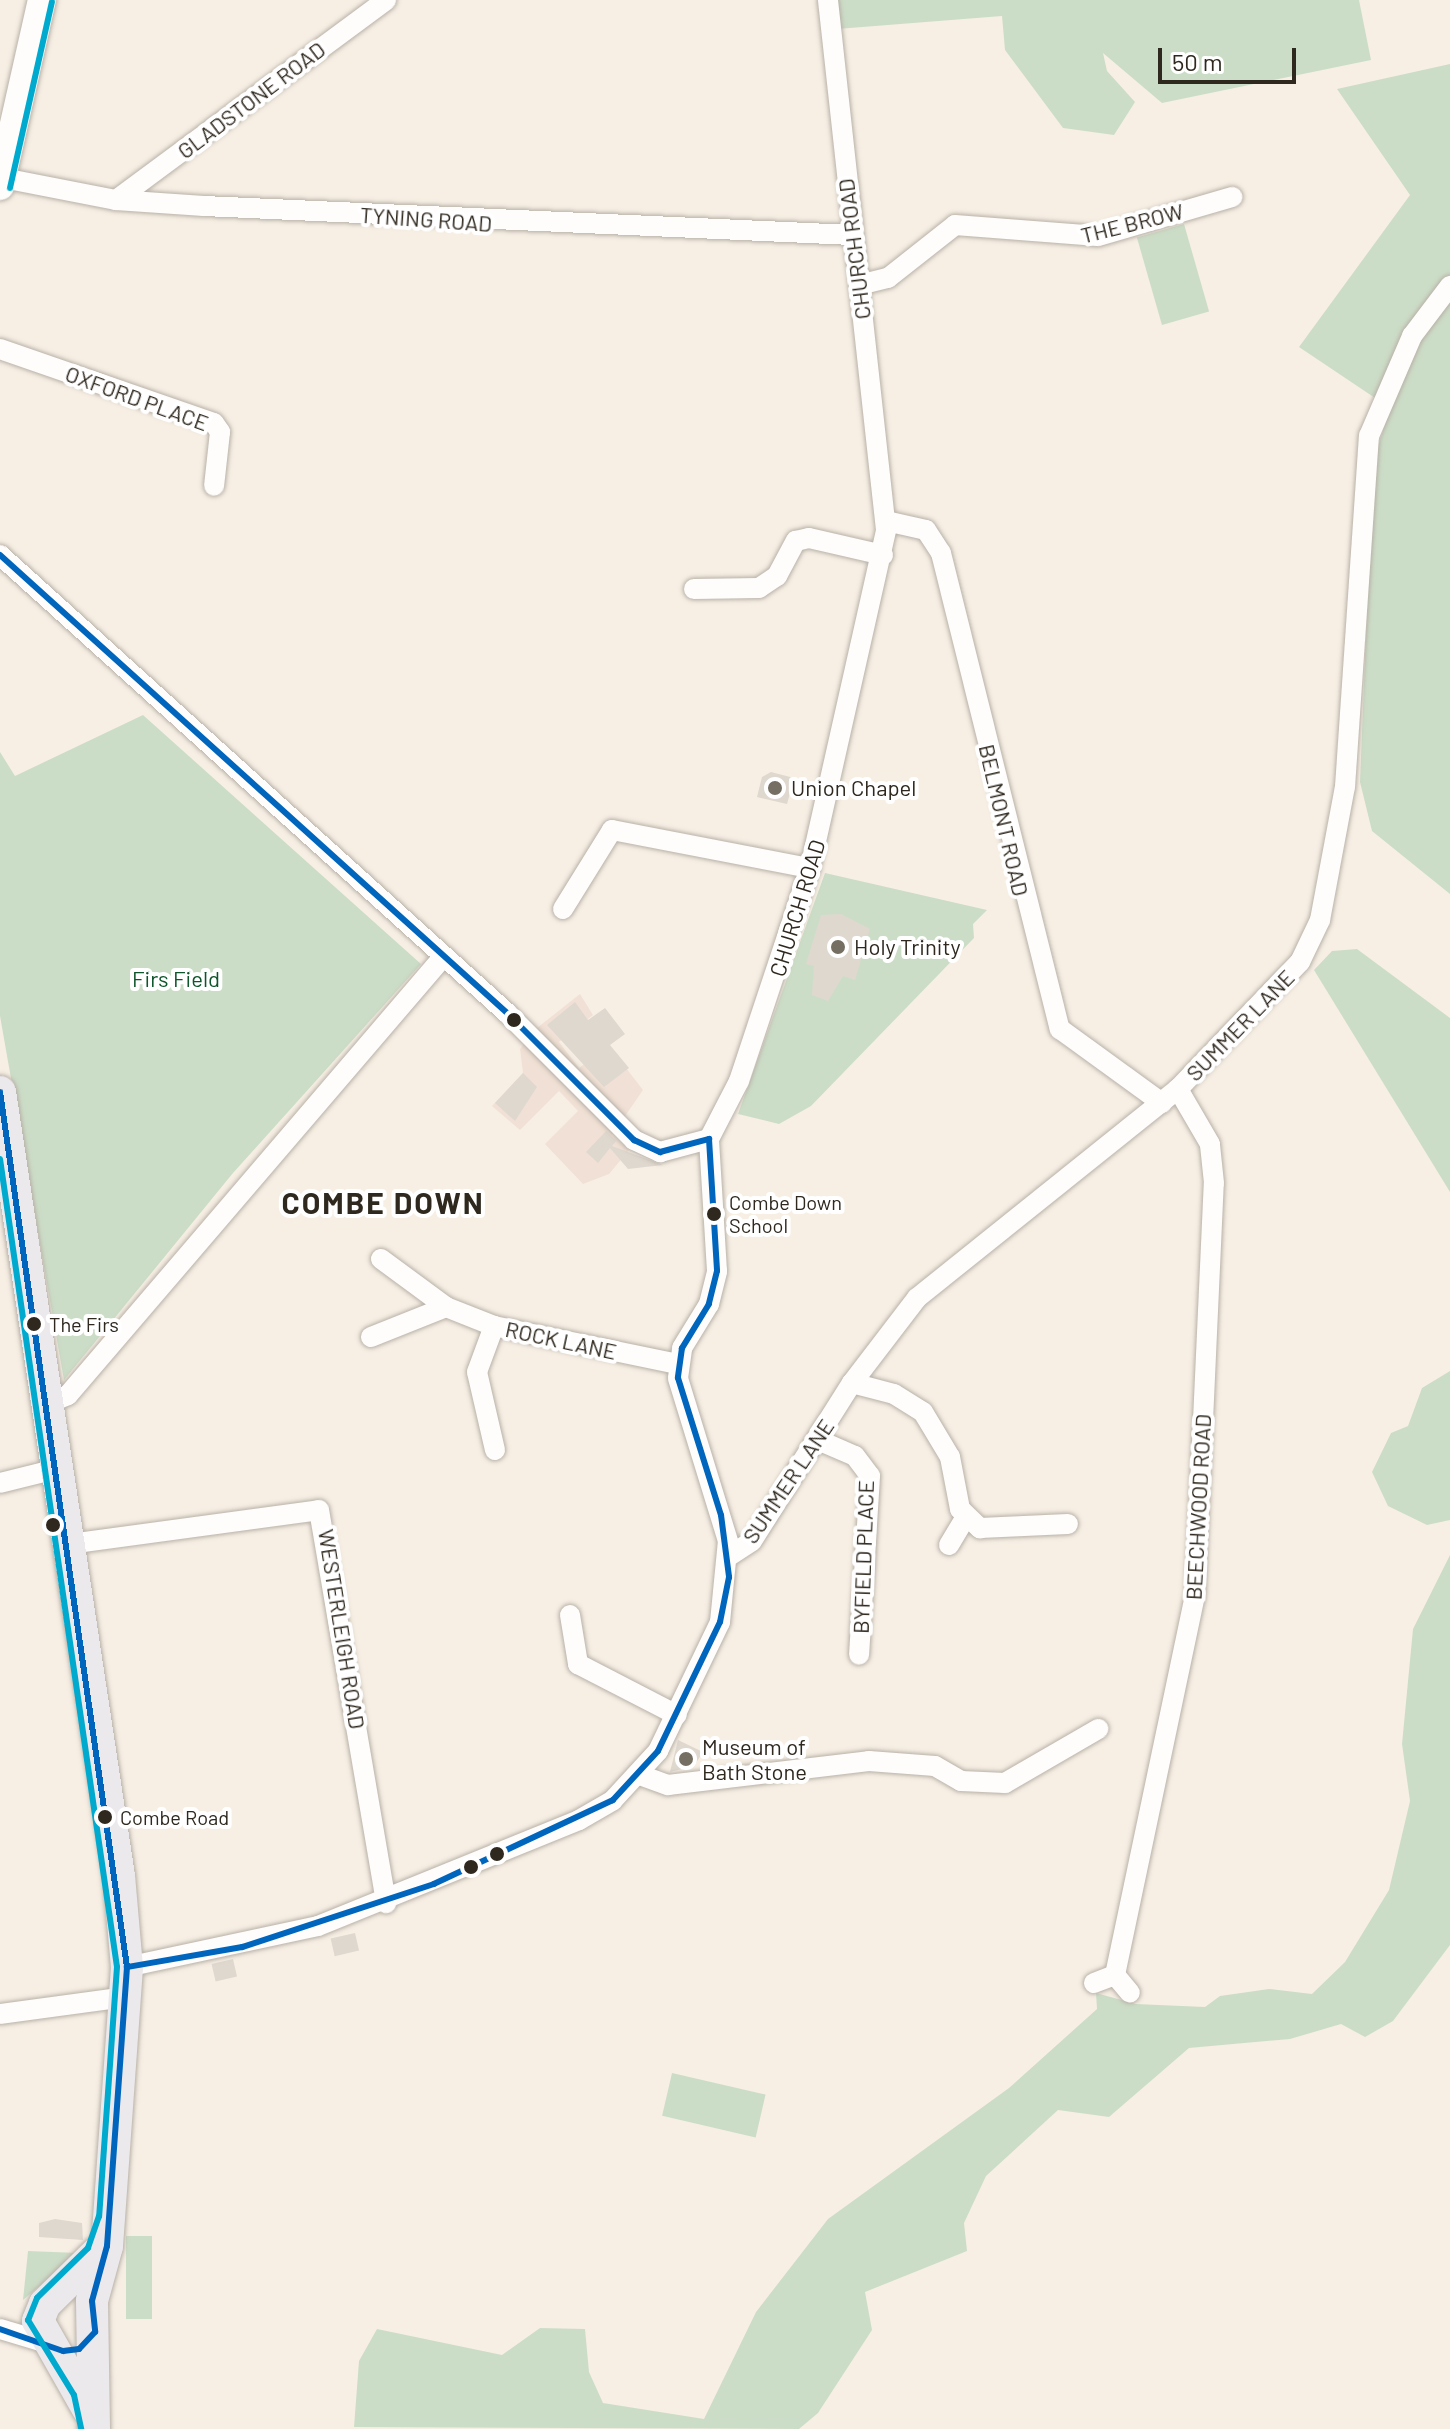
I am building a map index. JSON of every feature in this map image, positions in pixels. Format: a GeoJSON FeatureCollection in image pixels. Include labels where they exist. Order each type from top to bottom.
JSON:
{"type":"FeatureCollection","features":[{"type":"Feature","properties":{"kind":"main road"},"geometry":{"type":"LineString","coordinates":[[0,1092],[10,1225],[51,1402],[126,1982],[109,2218],[93,2288],[92,2429]]}},
{"type":"Feature","properties":{"kind":"main road"},"geometry":{"type":"LineString","coordinates":[[92,2429],[83,2391],[51,2346],[38,2321],[97,2253],[109,2218]]}},
{"type":"Feature","properties":{"kind":"main road"},"geometry":{"type":"LineString","coordinates":[[54,2299],[81,2296],[95,2323]]}},
{"type":"Feature","properties":{"kind":"main road"},"geometry":{"type":"LineString","coordinates":[[51,2346],[79,2349],[95,2323]]}},
{"type":"Feature","properties":{"kind":"street"},"geometry":{"type":"LineString","coordinates":[[1,182],[42,0]]}},
{"type":"Feature","properties":{"kind":"street","name":"GLADSTONE ROAD"},"geometry":{"type":"LineString","coordinates":[[116,200],[386,0]]}},
{"type":"Feature","properties":{"kind":"street","name":"CHURCH ROAD"},"geometry":{"type":"LineString","coordinates":[[709,1139],[739,1081],[810,868],[883,555],[886,521],[828,0]]}},
{"type":"Feature","properties":{"kind":"street","name":"TYNING ROAD"},"geometry":{"type":"LineString","coordinates":[[1,182],[116,200],[570,228],[852,235]]}},
{"type":"Feature","properties":{"kind":"street","name":"THE BROW"},"geometry":{"type":"LineString","coordinates":[[859,285],[888,278],[955,225],[1071,239],[1232,197]]}},
{"type":"Feature","properties":{"kind":"street","name":"SUMMER LANE"},"geometry":{"type":"LineString","coordinates":[[729,1556],[752,1541],[852,1383],[917,1298],[1178,1089],[1274,995],[1320,920],[1345,787],[1363,568],[1363,464],[1412,336],[1450,286]]}},
{"type":"Feature","properties":{"kind":"street","name":"OXFORD PLACE"},"geometry":{"type":"LineString","coordinates":[[0,349],[214,423],[220,432],[214,486]]}},
{"type":"Feature","properties":{"kind":"street","name":"BELMONT ROAD"},"geometry":{"type":"LineString","coordinates":[[886,521],[926,530],[938,545],[1060,1029],[1162,1103]]}},
{"type":"Feature","properties":{"kind":"street"},"geometry":{"type":"LineString","coordinates":[[694,589],[769,584],[786,551],[809,538],[883,555]]}},
{"type":"Feature","properties":{"kind":"street"},"geometry":{"type":"LineString","coordinates":[[0,555],[443,957],[634,1140],[660,1152],[709,1139],[717,1271],[678,1364],[729,1556],[720,1622],[677,1715],[640,1775],[579,1820],[386,1903],[126,1982],[0,2014]]}},
{"type":"Feature","properties":{"kind":"street"},"geometry":{"type":"LineString","coordinates":[[563,909],[612,830],[810,868]]}},
{"type":"Feature","properties":{"kind":"street"},"geometry":{"type":"LineString","coordinates":[[51,1402],[68,1395],[443,957]]}},
{"type":"Feature","properties":{"kind":"street","name":"BEECHWOOD ROAD"},"geometry":{"type":"LineString","coordinates":[[1115,1975],[1195,1597],[1214,1183],[1201,1120],[1178,1089]]}},
{"type":"Feature","properties":{"kind":"street","name":"ROCK LANE"},"geometry":{"type":"LineString","coordinates":[[381,1259],[446,1307],[494,1326],[678,1364]]}},
{"type":"Feature","properties":{"kind":"street"},"geometry":{"type":"LineString","coordinates":[[371,1337],[446,1307]]}},
{"type":"Feature","properties":{"kind":"street"},"geometry":{"type":"LineString","coordinates":[[494,1326],[477,1372],[495,1450]]}},
{"type":"Feature","properties":{"kind":"street"},"geometry":{"type":"LineString","coordinates":[[852,1383],[894,1394],[923,1412],[950,1457],[966,1517],[949,1545]]}},
{"type":"Feature","properties":{"kind":"street","name":"BYFIELD PLACE"},"geometry":{"type":"LineString","coordinates":[[818,1440],[855,1456],[870,1476],[859,1655]]}},
{"type":"Feature","properties":{"kind":"street"},"geometry":{"type":"LineString","coordinates":[[0,1483],[60,1468]]}},
{"type":"Feature","properties":{"kind":"street","name":"WESTERLEIGH ROAD"},"geometry":{"type":"LineString","coordinates":[[69,1544],[319,1510],[386,1903]]}},
{"type":"Feature","properties":{"kind":"street"},"geometry":{"type":"LineString","coordinates":[[966,1517],[996,1531],[1068,1524]]}},
{"type":"Feature","properties":{"kind":"street"},"geometry":{"type":"LineString","coordinates":[[570,1615],[578,1664],[677,1715]]}},
{"type":"Feature","properties":{"kind":"street"},"geometry":{"type":"LineString","coordinates":[[640,1775],[668,1785],[869,1761],[935,1766],[980,1784],[1005,1783],[1098,1729]]}},
{"type":"Feature","properties":{"kind":"street"},"geometry":{"type":"LineString","coordinates":[[1094,1983],[1115,1975],[1130,1993]]}},
{"type":"Feature","properties":{"kind":"street"},"geometry":{"type":"LineString","coordinates":[[0,2321],[54,2299]]}},
{"type":"Feature","properties":{"kind":"street"},"geometry":{"type":"LineString","coordinates":[[0,2329],[51,2346]]}},
{"type":"Feature","properties":{"kind":"shaded area"},"geometry":{"type":"Polygon","coordinates":[[[580,994],[593,1015],[559,1042],[579,1068],[609,1046],[643,1090],[612,1135],[629,1150],[609,1174],[583,1184],[545,1144],[578,1111],[559,1091],[520,1130],[492,1106],[523,1073],[520,1049],[537,1028],[580,994]]]}},
{"type":"Feature","properties":{"kind":"green space"},"geometry":{"type":"Polygon","coordinates":[[[834,0],[1359,0],[1371,60],[1162,103],[1103,53],[1107,71],[1135,102],[1114,135],[1063,128],[1005,50],[1002,16],[837,29],[834,0]]]}},
{"type":"Feature","properties":{"kind":"green space"},"geometry":{"type":"Polygon","coordinates":[[[1450,64],[1450,894],[1372,831],[1360,782],[1373,463],[1390,408],[1299,347],[1410,195],[1337,89],[1450,64]]]}},
{"type":"Feature","properties":{"kind":"green space"},"geometry":{"type":"Polygon","coordinates":[[[1184,224],[1209,311],[1162,325],[1137,238],[1184,224]]]}},
{"type":"Feature","properties":{"kind":"green space","name":"Firs Field"},"geometry":{"type":"Polygon","coordinates":[[[143,715],[421,964],[233,1173],[64,1380],[0,1016],[0,752],[15,776],[143,715]]]}},
{"type":"Feature","properties":{"kind":"green space"},"geometry":{"type":"Polygon","coordinates":[[[825,873],[987,910],[973,924],[974,938],[811,1106],[779,1124],[738,1114],[825,873]]]}},
{"type":"Feature","properties":{"kind":"green space"},"geometry":{"type":"Polygon","coordinates":[[[1357,949],[1450,1018],[1450,1192],[1314,970],[1332,951],[1357,949]]]}},
{"type":"Feature","properties":{"kind":"green space"},"geometry":{"type":"Polygon","coordinates":[[[1450,1371],[1450,1520],[1427,1525],[1388,1506],[1372,1472],[1391,1433],[1408,1426],[1422,1388],[1450,1371]]]}},
{"type":"Feature","properties":{"kind":"green space"},"geometry":{"type":"Polygon","coordinates":[[[1450,1555],[1450,1945],[1393,2021],[1365,2037],[1341,2024],[1290,2039],[1189,2048],[1109,2117],[1058,2110],[986,2176],[964,2223],[967,2251],[865,2292],[872,2330],[818,2413],[799,2429],[354,2427],[359,2361],[377,2329],[502,2355],[540,2328],[585,2329],[589,2372],[603,2403],[704,2419],[756,2312],[828,2219],[1009,2088],[1097,2009],[1096,1993],[1136,2004],[1205,2007],[1220,1996],[1269,1989],[1312,1994],[1345,1962],[1389,1890],[1410,1801],[1402,1744],[1413,1629],[1450,1555]]]}},
{"type":"Feature","properties":{"kind":"green space"},"geometry":{"type":"Polygon","coordinates":[[[672,2073],[766,2095],[756,2137],[662,2116],[672,2073]]]}},
{"type":"Feature","properties":{"kind":"green space"},"geometry":{"type":"Polygon","coordinates":[[[126,2236],[152,2236],[152,2319],[126,2319],[126,2236]]]}},
{"type":"Feature","properties":{"kind":"green space"},"geometry":{"type":"Polygon","coordinates":[[[28,2251],[78,2253],[23,2300],[28,2251]]]}},
{"type":"Feature","properties":{"kind":"building","name":"Union Chapel"},"geometry":{"type":"Polygon","coordinates":[[[771,772],[794,778],[787,804],[757,797],[762,777],[771,772]]]}},
{"type":"Feature","properties":{"kind":"building","name":"Holy Trinity"},"geometry":{"type":"Polygon","coordinates":[[[841,914],[870,929],[855,980],[843,976],[828,1001],[812,995],[814,966],[806,964],[821,915],[841,914]]]}},
{"type":"Feature","properties":{"kind":"building"},"geometry":{"type":"Polygon","coordinates":[[[575,1002],[588,1020],[605,1008],[625,1034],[610,1045],[629,1068],[604,1087],[547,1025],[575,1002]]]}},
{"type":"Feature","properties":{"kind":"building"},"geometry":{"type":"Polygon","coordinates":[[[523,1073],[537,1087],[515,1121],[495,1103],[523,1073]]]}},
{"type":"Feature","properties":{"kind":"building"},"geometry":{"type":"Polygon","coordinates":[[[606,1131],[616,1141],[612,1146],[663,1165],[628,1169],[610,1148],[598,1163],[586,1152],[606,1131]]]}},
{"type":"Feature","properties":{"kind":"building","name":"Museum of Bath Stone"},"geometry":{"type":"Polygon","coordinates":[[[678,1740],[703,1752],[694,1766],[670,1772],[678,1740]]]}},
{"type":"Feature","properties":{"kind":"building"},"geometry":{"type":"Polygon","coordinates":[[[355,1933],[359,1951],[335,1956],[331,1939],[355,1933]]]}},
{"type":"Feature","properties":{"kind":"building"},"geometry":{"type":"Polygon","coordinates":[[[233,1959],[237,1977],[216,1981],[212,1964],[233,1959]]]}},
{"type":"Feature","properties":{"kind":"building"},"geometry":{"type":"Polygon","coordinates":[[[55,2219],[82,2223],[83,2240],[39,2237],[39,2223],[55,2219]]]}},
{"type":"Feature","properties":{"kind":"transit line"},"geometry":{"type":"LineString","coordinates":[[10,188],[52,2]]}},
{"type":"Feature","properties":{"kind":"transit line"},"geometry":{"type":"LineString","coordinates":[[0,555],[507,1013],[634,1140],[660,1152],[709,1139],[717,1271],[709,1304],[682,1348],[678,1378],[721,1515],[729,1577],[720,1622],[658,1751],[613,1800],[434,1884],[242,1947],[127,1967]]}},
{"type":"Feature","properties":{"kind":"transit line"},"geometry":{"type":"LineString","coordinates":[[0,1092],[127,1967],[107,2246],[92,2301],[95,2332],[79,2349],[63,2351],[0,2329]]}},
{"type":"Feature","properties":{"kind":"transit line"},"geometry":{"type":"LineString","coordinates":[[0,1159],[117,1967],[99,2216],[88,2248],[37,2298],[28,2320],[74,2395],[81,2429]]}},
{"type":"Feature","properties":{"kind":"place","name":"Union Chapel"},"geometry":{"type":"Point","coordinates":[775,788]}},
{"type":"Feature","properties":{"kind":"place","name":"Holy Trinity"},"geometry":{"type":"Point","coordinates":[838,947]}},
{"type":"Feature","properties":{"kind":"place","name":"Combe Down School"},"geometry":{"type":"Point","coordinates":[714,1214]}},
{"type":"Feature","properties":{"kind":"place","name":"The Firs"},"geometry":{"type":"Point","coordinates":[34,1324]}},
{"type":"Feature","properties":{"kind":"place","name":"Museum of Bath Stone"},"geometry":{"type":"Point","coordinates":[686,1759]}},
{"type":"Feature","properties":{"kind":"place","name":"Combe Road"},"geometry":{"type":"Point","coordinates":[105,1817]}},
{"type":"Feature","properties":{"kind":"district","name":"COMBE DOWN"},"geometry":{"type":"Point","coordinates":[383,1202]}}]}
